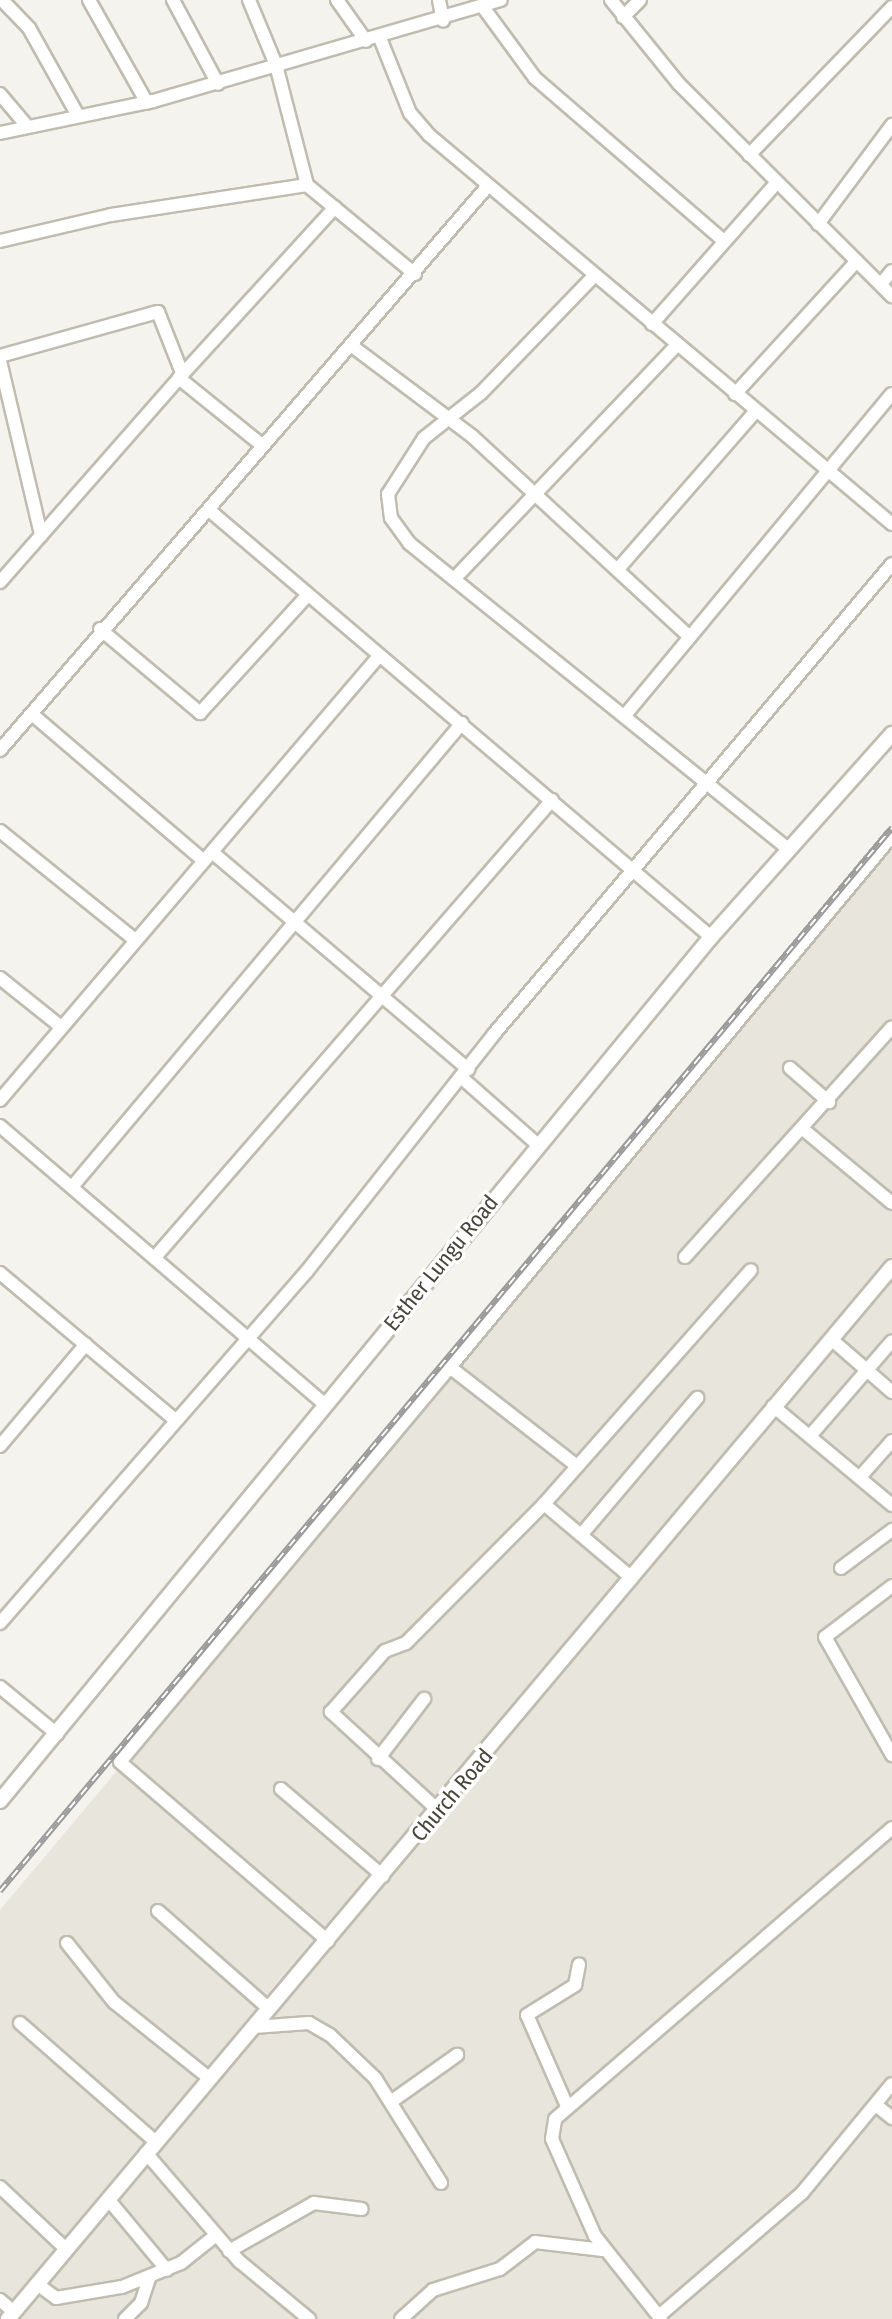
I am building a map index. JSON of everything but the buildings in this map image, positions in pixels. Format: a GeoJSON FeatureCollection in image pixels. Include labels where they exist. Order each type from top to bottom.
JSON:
{"type":"FeatureCollection","features":[{"type":"Feature","properties":{"kind":"street"},"geometry":{"type":"LineString","coordinates":[[2,0],[29,28],[77,114]]}},
{"type":"Feature","properties":{"kind":"street"},"geometry":{"type":"LineString","coordinates":[[89,0],[147,103]]}},
{"type":"Feature","properties":{"kind":"street"},"geometry":{"type":"LineString","coordinates":[[173,0],[218,84]]}},
{"type":"Feature","properties":{"kind":"street"},"geometry":{"type":"LineString","coordinates":[[249,0],[276,65],[307,185],[415,274]]}},
{"type":"Feature","properties":{"kind":"street"},"geometry":{"type":"LineString","coordinates":[[337,0],[366,41]]}},
{"type":"Feature","properties":{"kind":"street"},"geometry":{"type":"LineString","coordinates":[[439,0],[443,21]]}},
{"type":"Feature","properties":{"kind":"street"},"geometry":{"type":"LineString","coordinates":[[0,133],[77,114],[147,103],[443,21],[501,0]]}},
{"type":"Feature","properties":{"kind":"street"},"geometry":{"type":"LineString","coordinates":[[611,0],[749,155],[892,296]]}},
{"type":"Feature","properties":{"kind":"street"},"geometry":{"type":"LineString","coordinates":[[623,17],[640,0]]}},
{"type":"Feature","properties":{"kind":"street"},"geometry":{"type":"LineString","coordinates":[[483,7],[535,78],[723,240]]}},
{"type":"Feature","properties":{"kind":"street"},"geometry":{"type":"LineString","coordinates":[[749,155],[892,7]]}},
{"type":"Feature","properties":{"kind":"street"},"geometry":{"type":"LineString","coordinates":[[380,38],[410,113],[487,187],[892,524]]}},
{"type":"Feature","properties":{"kind":"street"},"geometry":{"type":"LineString","coordinates":[[0,94],[27,126]]}},
{"type":"Feature","properties":{"kind":"street"},"geometry":{"type":"LineString","coordinates":[[818,224],[892,125]]}},
{"type":"Feature","properties":{"kind":"street"},"geometry":{"type":"LineString","coordinates":[[652,324],[777,182]]}},
{"type":"Feature","properties":{"kind":"street"},"geometry":{"type":"LineString","coordinates":[[0,241],[111,215],[307,185]]}},
{"type":"Feature","properties":{"kind":"street"},"geometry":{"type":"LineString","coordinates":[[0,750],[33,715],[100,629],[209,510],[487,187]]}},
{"type":"Feature","properties":{"kind":"street"},"geometry":{"type":"LineString","coordinates":[[0,582],[335,207]]}},
{"type":"Feature","properties":{"kind":"street"},"geometry":{"type":"LineString","coordinates":[[735,394],[857,261]]}},
{"type":"Feature","properties":{"kind":"street"},"geometry":{"type":"LineString","coordinates":[[881,284],[892,271]]}},
{"type":"Feature","properties":{"kind":"street"},"geometry":{"type":"LineString","coordinates":[[594,276],[481,393],[445,416],[398,471],[388,505],[409,543],[626,714],[788,849]]}},
{"type":"Feature","properties":{"kind":"street"},"geometry":{"type":"LineString","coordinates":[[41,535],[0,358],[158,312],[181,376],[263,446]]}},
{"type":"Feature","properties":{"kind":"street"},"geometry":{"type":"LineString","coordinates":[[455,578],[677,345]]}},
{"type":"Feature","properties":{"kind":"street"},"geometry":{"type":"LineString","coordinates":[[352,346],[445,416],[690,637]]}},
{"type":"Feature","properties":{"kind":"street"},"geometry":{"type":"LineString","coordinates":[[626,714],[892,394]]}},
{"type":"Feature","properties":{"kind":"street"},"geometry":{"type":"LineString","coordinates":[[618,569],[755,412]]}},
{"type":"Feature","properties":{"kind":"street"},"geometry":{"type":"LineString","coordinates":[[209,510],[711,937]]}},
{"type":"Feature","properties":{"kind":"street"},"geometry":{"type":"LineString","coordinates":[[0,1623],[245,1339],[892,564]]}},
{"type":"Feature","properties":{"kind":"street"},"geometry":{"type":"LineString","coordinates":[[100,629],[200,713],[307,596]]}},
{"type":"Feature","properties":{"kind":"street"},"geometry":{"type":"LineString","coordinates":[[0,1100],[60,1026],[379,656]]}},
{"type":"Feature","properties":{"kind":"street"},"geometry":{"type":"LineString","coordinates":[[33,715],[293,920],[383,996],[538,1145]]}},
{"type":"Feature","properties":{"kind":"street"},"geometry":{"type":"LineString","coordinates":[[72,1187],[293,920],[462,723]]}},
{"type":"Feature","properties":{"kind":"street","name":"Esther Lungu Road"},"geometry":{"type":"LineString","coordinates":[[0,1801],[711,937],[892,734]]}},
{"type":"Feature","properties":{"kind":"street"},"geometry":{"type":"LineString","coordinates":[[156,1256],[552,800]]}},
{"type":"Feature","properties":{"kind":"street"},"geometry":{"type":"LineString","coordinates":[[0,831],[135,940]]}},
{"type":"Feature","properties":{"kind":"street"},"geometry":{"type":"LineString","coordinates":[[328,1941],[120,1762],[892,836]]}},
{"type":"Feature","properties":{"kind":"street"},"geometry":{"type":"LineString","coordinates":[[0,978],[60,1026]]}},
{"type":"Feature","properties":{"kind":"street"},"geometry":{"type":"LineString","coordinates":[[685,1257],[804,1130],[892,1027]]}},
{"type":"Feature","properties":{"kind":"street"},"geometry":{"type":"LineString","coordinates":[[790,1068],[829,1102]]}},
{"type":"Feature","properties":{"kind":"street"},"geometry":{"type":"LineString","coordinates":[[0,1126],[156,1256],[245,1339],[325,1405]]}},
{"type":"Feature","properties":{"kind":"street"},"geometry":{"type":"LineString","coordinates":[[804,1130],[892,1203]]}},
{"type":"Feature","properties":{"kind":"street","name":"Church Road"},"geometry":{"type":"LineString","coordinates":[[11,2315],[439,1811],[773,1406],[892,1267]]}},
{"type":"Feature","properties":{"kind":"street"},"geometry":{"type":"LineString","coordinates":[[439,1811],[378,1759],[331,1712],[385,1651],[406,1643],[544,1504],[751,1270]]}},
{"type":"Feature","properties":{"kind":"street"},"geometry":{"type":"LineString","coordinates":[[0,1273],[175,1420]]}},
{"type":"Feature","properties":{"kind":"street"},"geometry":{"type":"LineString","coordinates":[[831,1339],[892,1392]]}},
{"type":"Feature","properties":{"kind":"street"},"geometry":{"type":"LineString","coordinates":[[810,1436],[892,1341]]}},
{"type":"Feature","properties":{"kind":"street"},"geometry":{"type":"LineString","coordinates":[[0,1446],[86,1344]]}},
{"type":"Feature","properties":{"kind":"street"},"geometry":{"type":"LineString","coordinates":[[450,1367],[577,1466]]}},
{"type":"Feature","properties":{"kind":"street"},"geometry":{"type":"LineString","coordinates":[[581,1535],[697,1398]]}},
{"type":"Feature","properties":{"kind":"street"},"geometry":{"type":"LineString","coordinates":[[773,1406],[892,1505]]}},
{"type":"Feature","properties":{"kind":"street"},"geometry":{"type":"LineString","coordinates":[[860,1477],[892,1441]]}},
{"type":"Feature","properties":{"kind":"street"},"geometry":{"type":"LineString","coordinates":[[544,1504],[632,1578]]}},
{"type":"Feature","properties":{"kind":"street"},"geometry":{"type":"LineString","coordinates":[[841,1568],[892,1530]]}},
{"type":"Feature","properties":{"kind":"street"},"geometry":{"type":"LineString","coordinates":[[892,1586],[825,1637],[892,1755]]}},
{"type":"Feature","properties":{"kind":"street"},"geometry":{"type":"LineString","coordinates":[[0,1687],[57,1734]]}},
{"type":"Feature","properties":{"kind":"street"},"geometry":{"type":"LineString","coordinates":[[378,1759],[424,1699]]}},
{"type":"Feature","properties":{"kind":"street"},"geometry":{"type":"LineString","coordinates":[[281,1789],[383,1876]]}},
{"type":"Feature","properties":{"kind":"street"},"geometry":{"type":"LineString","coordinates":[[892,1828],[567,2106],[552,2139],[603,2250],[660,2317],[802,2193],[892,2084]]}},
{"type":"Feature","properties":{"kind":"street"},"geometry":{"type":"LineString","coordinates":[[158,1911],[269,2009]]}},
{"type":"Feature","properties":{"kind":"street"},"geometry":{"type":"LineString","coordinates":[[67,1943],[114,2002],[210,2079]]}},
{"type":"Feature","properties":{"kind":"street"},"geometry":{"type":"LineString","coordinates":[[567,2106],[527,2015],[575,1985],[579,1964]]}},
{"type":"Feature","properties":{"kind":"street"},"geometry":{"type":"LineString","coordinates":[[20,2023],[151,2148],[229,2251],[309,2319]]}},
{"type":"Feature","properties":{"kind":"street"},"geometry":{"type":"LineString","coordinates":[[254,2027],[319,2027],[392,2101],[441,2183]]}},
{"type":"Feature","properties":{"kind":"street"},"geometry":{"type":"LineString","coordinates":[[392,2101],[457,2055]]}},
{"type":"Feature","properties":{"kind":"street"},"geometry":{"type":"LineString","coordinates":[[876,2105],[892,2118]]}},
{"type":"Feature","properties":{"kind":"street"},"geometry":{"type":"LineString","coordinates":[[0,2187],[66,2249]]}},
{"type":"Feature","properties":{"kind":"street"},"geometry":{"type":"LineString","coordinates":[[108,2199],[167,2270]]}},
{"type":"Feature","properties":{"kind":"street"},"geometry":{"type":"LineString","coordinates":[[229,2251],[314,2203],[362,2209]]}},
{"type":"Feature","properties":{"kind":"street"},"geometry":{"type":"LineString","coordinates":[[37,2284],[60,2298],[149,2278],[167,2270],[215,2236]]}},
{"type":"Feature","properties":{"kind":"street"},"geometry":{"type":"LineString","coordinates":[[401,2319],[433,2290],[500,2269],[535,2242],[603,2250]]}},
{"type":"Feature","properties":{"kind":"street"},"geometry":{"type":"LineString","coordinates":[[125,2319],[148,2292],[149,2278]]}},
{"type":"Feature","properties":{"kind":"street"},"geometry":{"type":"LineString","coordinates":[[0,2300],[11,2315]]}},
{"type":"Feature","properties":{"kind":"shaded area"},"geometry":{"type":"Polygon","coordinates":[[[892,847],[892,2319],[13,2319],[331,1914],[10,2319],[0,2319],[0,1910],[892,847]]]}},
{"type":"Feature","properties":{"kind":"railway"},"geometry":{"type":"LineString","coordinates":[[0,1891],[892,828]]}}]}
